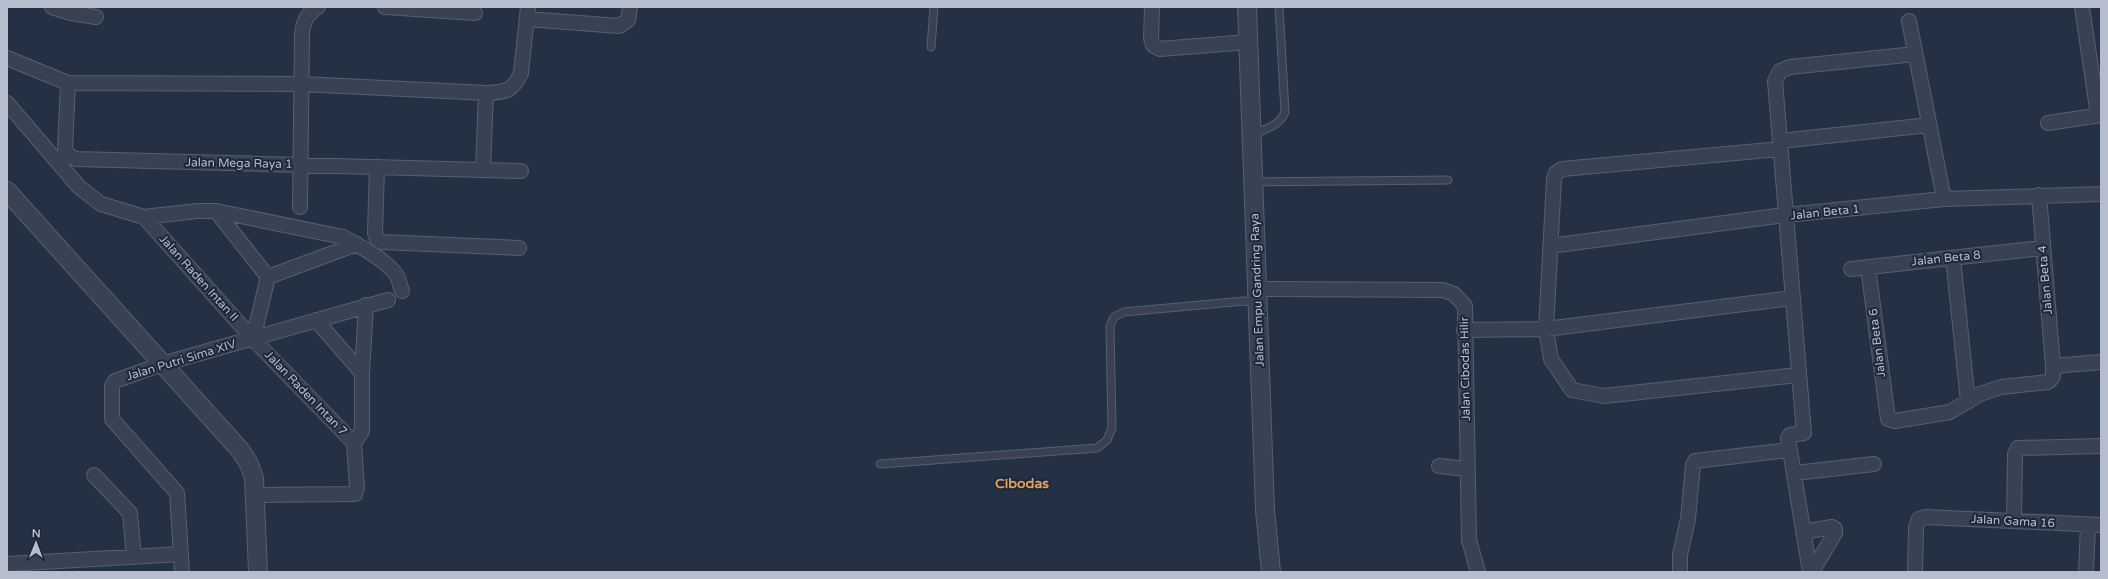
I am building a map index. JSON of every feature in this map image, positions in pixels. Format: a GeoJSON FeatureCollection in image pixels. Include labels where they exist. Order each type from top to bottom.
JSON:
{"type":"FeatureCollection","features":[{"type":"Feature","properties":{"kind":"street"},"geometry":{"type":"LineString","coordinates":[[52,7],[71,13],[96,17]]}},
{"type":"Feature","properties":{"kind":"street"},"geometry":{"type":"LineString","coordinates":[[300,207],[303,22],[308,13],[318,7]]}},
{"type":"Feature","properties":{"kind":"street"},"geometry":{"type":"LineString","coordinates":[[385,7],[475,14]]}},
{"type":"Feature","properties":{"kind":"street"},"geometry":{"type":"LineString","coordinates":[[7,58],[68,83],[302,84],[486,93],[505,92],[517,83],[521,73],[528,13],[619,26],[628,20],[630,7]]}},
{"type":"Feature","properties":{"kind":"street"},"geometry":{"type":"LineString","coordinates":[[1152,7],[1150,38],[1153,45],[1160,49],[1248,42]]}},
{"type":"Feature","properties":{"kind":"street","name":"Jalan Empu Gandring Raya"},"geometry":{"type":"LineString","coordinates":[[1247,7],[1265,510],[1272,572]]}},
{"type":"Feature","properties":{"kind":"street"},"geometry":{"type":"LineString","coordinates":[[2048,123],[2100,115],[2097,85],[2082,7]]}},
{"type":"Feature","properties":{"kind":"street"},"geometry":{"type":"LineString","coordinates":[[1909,21],[1944,199]]}},
{"type":"Feature","properties":{"kind":"street"},"geometry":{"type":"LineString","coordinates":[[1811,572],[1803,532],[1795,473],[1789,450],[1788,436],[1804,433],[1798,375],[1775,81],[1780,71],[1790,67],[1915,54]]}},
{"type":"Feature","properties":{"kind":"street","name":"Jalan Mega Raya 1"},"geometry":{"type":"LineString","coordinates":[[68,83],[65,150],[70,156],[76,159],[521,171]]}},
{"type":"Feature","properties":{"kind":"street"},"geometry":{"type":"LineString","coordinates":[[483,170],[486,93]]}},
{"type":"Feature","properties":{"kind":"street"},"geometry":{"type":"LineString","coordinates":[[7,104],[89,195],[101,204],[112,209],[144,217],[197,211],[216,211],[343,237],[357,244],[390,268],[396,276],[402,290]]}},
{"type":"Feature","properties":{"kind":"street"},"geometry":{"type":"LineString","coordinates":[[1798,375],[1604,396],[1572,390],[1551,359],[1546,329],[1554,177],[1556,173],[1562,169],[1780,145],[1929,124]]}},
{"type":"Feature","properties":{"kind":"street"},"geometry":{"type":"LineString","coordinates":[[377,166],[375,233],[377,239],[381,242],[518,248]]}},
{"type":"Feature","properties":{"kind":"street"},"geometry":{"type":"LineString","coordinates":[[7,192],[241,451],[249,464],[254,478],[256,494],[258,572]]}},
{"type":"Feature","properties":{"kind":"street","name":"Jalan Beta 1"},"geometry":{"type":"LineString","coordinates":[[1550,246],[1786,216],[1944,199],[2101,194]]}},
{"type":"Feature","properties":{"kind":"street","name":"Jalan Beta 4"},"geometry":{"type":"LineString","coordinates":[[2046,195],[2042,248],[2063,365]]}},
{"type":"Feature","properties":{"kind":"street"},"geometry":{"type":"LineString","coordinates":[[216,211],[268,277]]}},
{"type":"Feature","properties":{"kind":"street","name":"Jalan Raden Intan II"},"geometry":{"type":"LineString","coordinates":[[144,217],[253,339]]}},
{"type":"Feature","properties":{"kind":"street"},"geometry":{"type":"LineString","coordinates":[[268,277],[357,244]]}},
{"type":"Feature","properties":{"kind":"street","name":"Jalan Beta 8"},"geometry":{"type":"LineString","coordinates":[[1851,269],[2042,248]]}},
{"type":"Feature","properties":{"kind":"street"},"geometry":{"type":"LineString","coordinates":[[1953,258],[1968,402],[1980,394],[2001,387],[2048,382],[2063,365],[2101,362]]}},
{"type":"Feature","properties":{"kind":"street","name":"Jalan Beta 6"},"geometry":{"type":"LineString","coordinates":[[1868,267],[1888,419],[1895,421],[1950,412],[1968,402]]}},
{"type":"Feature","properties":{"kind":"street"},"geometry":{"type":"LineString","coordinates":[[253,339],[268,277]]}},
{"type":"Feature","properties":{"kind":"street","name":"Jalan Cibodas Hilir"},"geometry":{"type":"LineString","coordinates":[[1257,295],[1442,290],[1454,294],[1465,306],[1464,330],[1469,540],[1478,572]]}},
{"type":"Feature","properties":{"kind":"street"},"geometry":{"type":"LineString","coordinates":[[1464,330],[1546,329],[1792,298]]}},
{"type":"Feature","properties":{"kind":"street","name":"Jalan Putri Sima XIV"},"geometry":{"type":"LineString","coordinates":[[182,572],[177,493],[113,421],[111,414],[112,386],[115,381],[162,364],[388,300]]}},
{"type":"Feature","properties":{"kind":"street"},"geometry":{"type":"LineString","coordinates":[[354,443],[362,432],[362,373],[366,305]]}},
{"type":"Feature","properties":{"kind":"street"},"geometry":{"type":"LineString","coordinates":[[316,320],[362,373]]}},
{"type":"Feature","properties":{"kind":"street","name":"Jalan Raden Intan 7"},"geometry":{"type":"LineString","coordinates":[[253,339],[354,443],[357,488],[355,494],[256,494]]}},
{"type":"Feature","properties":{"kind":"street"},"geometry":{"type":"LineString","coordinates":[[2014,520],[2015,454],[2018,448],[2101,446]]}},
{"type":"Feature","properties":{"kind":"street"},"geometry":{"type":"LineString","coordinates":[[1680,572],[1680,555],[1688,519],[1693,465],[1695,461],[1789,450]]}},
{"type":"Feature","properties":{"kind":"street"},"geometry":{"type":"LineString","coordinates":[[1795,473],[1874,464]]}},
{"type":"Feature","properties":{"kind":"street"},"geometry":{"type":"LineString","coordinates":[[1439,466],[1467,469]]}},
{"type":"Feature","properties":{"kind":"street"},"geometry":{"type":"LineString","coordinates":[[94,475],[130,513],[134,557]]}},
{"type":"Feature","properties":{"kind":"street","name":"Jalan Gama 16"},"geometry":{"type":"LineString","coordinates":[[1915,572],[1916,527],[1919,519],[1925,517],[2095,525]]}},
{"type":"Feature","properties":{"kind":"street"},"geometry":{"type":"LineString","coordinates":[[2086,572],[2095,525]]}},
{"type":"Feature","properties":{"kind":"street"},"geometry":{"type":"LineString","coordinates":[[1803,532],[1832,527],[1835,529],[1835,533],[1811,572]]}},
{"type":"Feature","properties":{"kind":"street"},"geometry":{"type":"LineString","coordinates":[[7,564],[181,554]]}},
{"type":"Feature","properties":{"kind":"lane"},"geometry":{"type":"LineString","coordinates":[[931,47],[934,7]]}},
{"type":"Feature","properties":{"kind":"lane"},"geometry":{"type":"LineString","coordinates":[[1251,134],[1276,124],[1282,119],[1285,112],[1279,7]]}},
{"type":"Feature","properties":{"kind":"lane"},"geometry":{"type":"LineString","coordinates":[[1253,182],[1448,180]]}},
{"type":"Feature","properties":{"kind":"lane"},"geometry":{"type":"LineString","coordinates":[[880,464],[1096,448],[1107,440],[1112,428],[1110,326],[1114,317],[1124,312],[1244,301],[1257,295]]}},
{"type":"Feature","properties":{"kind":"district","name":"Cibodas"},"geometry":{"type":"Point","coordinates":[1022,483]}}]}
